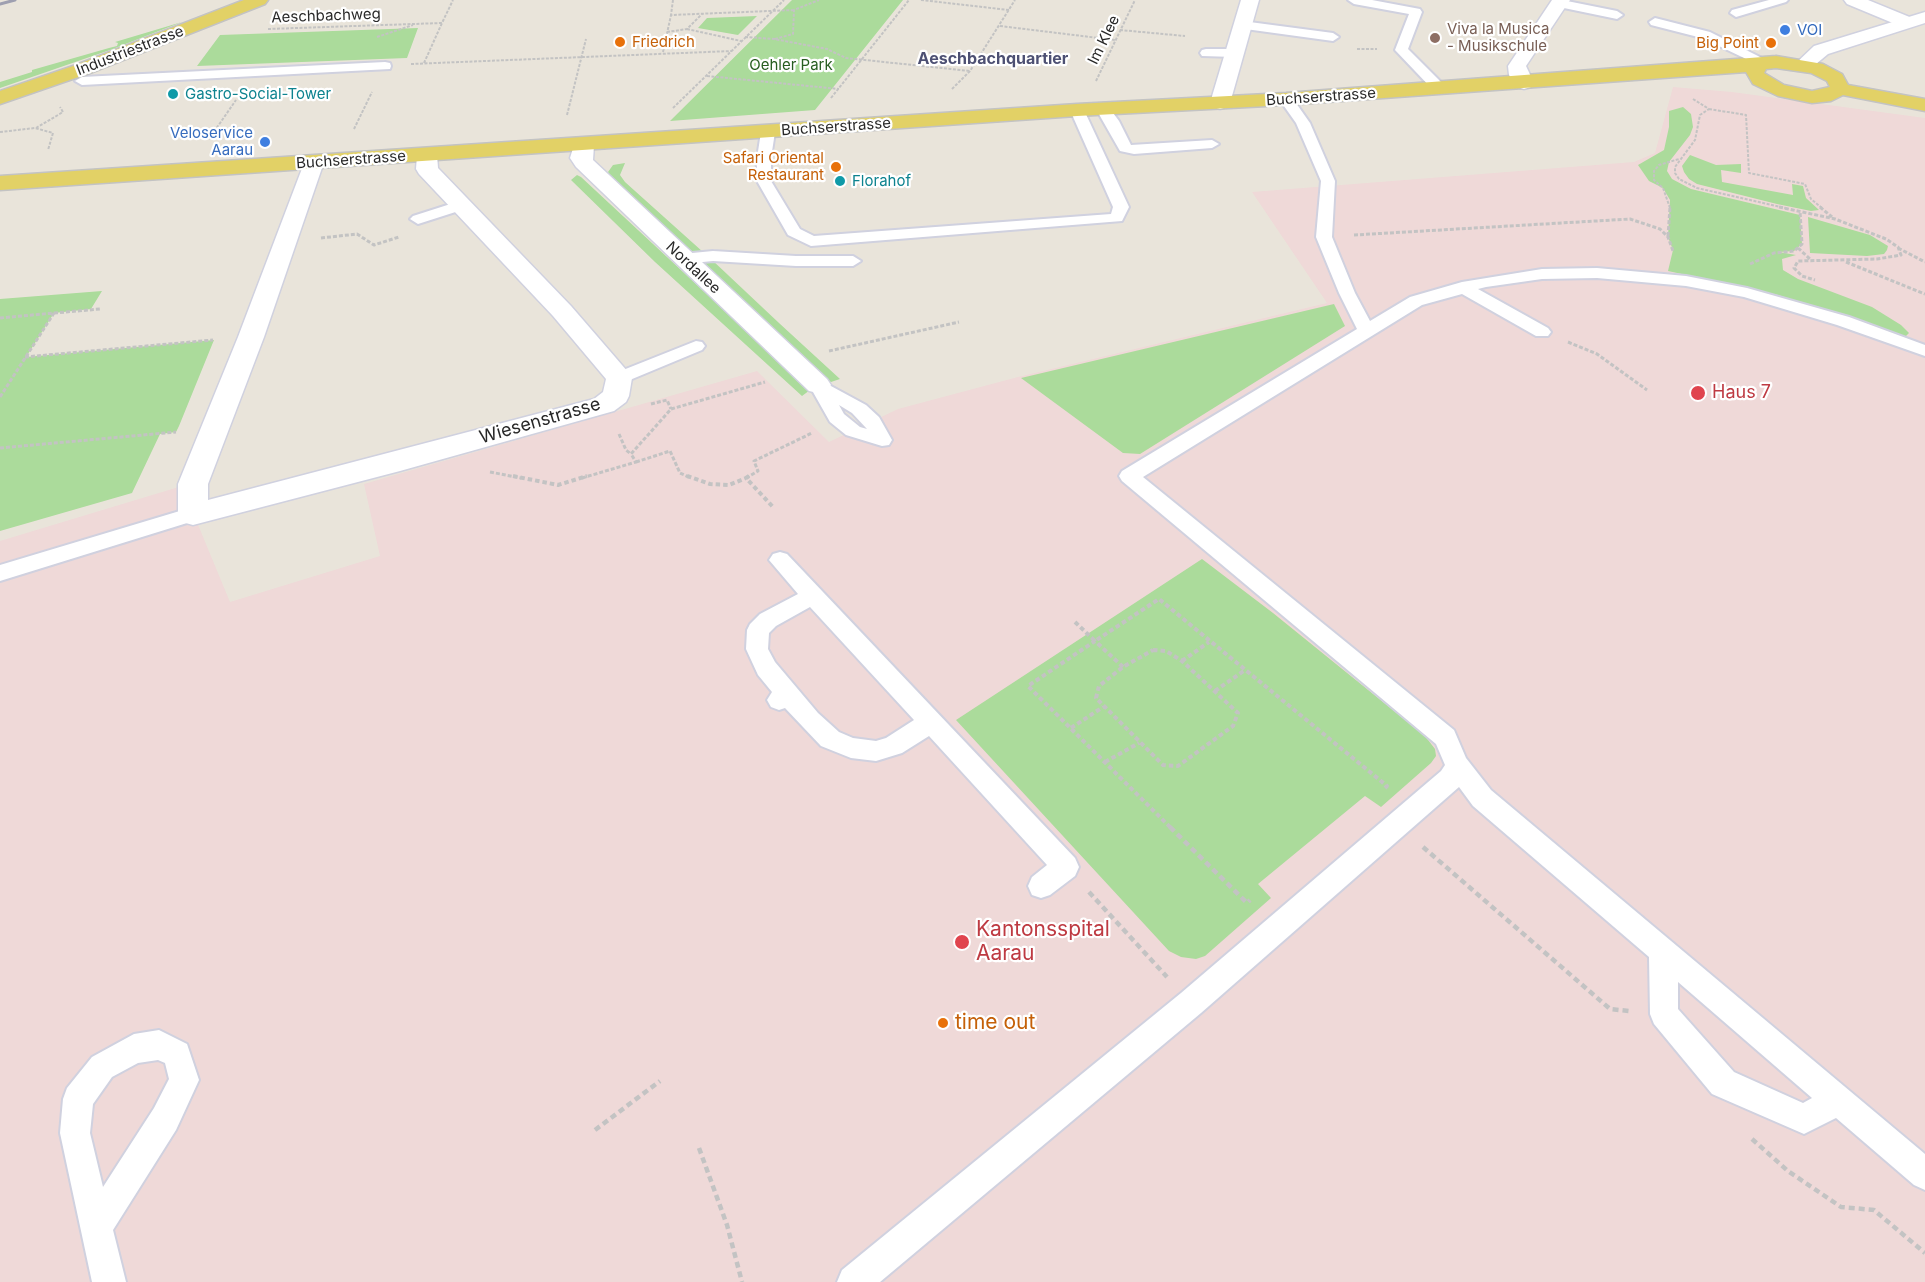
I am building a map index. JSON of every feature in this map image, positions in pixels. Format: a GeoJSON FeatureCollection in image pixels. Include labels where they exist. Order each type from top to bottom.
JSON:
{"type":"FeatureCollection","features":[{"type":"Feature","properties":{"kind":"main road","name":"Industriestrasse"},"geometry":{"type":"LineString","coordinates":[[0,98],[83,69],[259,0]]}},
{"type":"Feature","properties":{"kind":"main road","name":"Buchserstrasse"},"geometry":{"type":"LineString","coordinates":[[0,183],[1077,110],[1220,104],[1789,62],[1835,78],[1840,89],[1831,95],[1812,97],[1789,93],[1768,85],[1672,72]]}},
{"type":"Feature","properties":{"kind":"main road"},"geometry":{"type":"LineString","coordinates":[[1763,64],[1755,69],[1755,74],[1768,85]]}},
{"type":"Feature","properties":{"kind":"main road"},"geometry":{"type":"LineString","coordinates":[[1840,89],[1925,105]]}},
{"type":"Feature","properties":{"kind":"street"},"geometry":{"type":"LineString","coordinates":[[1220,104],[1250,0]]}},
{"type":"Feature","properties":{"kind":"street"},"geometry":{"type":"LineString","coordinates":[[1853,0],[1906,22]]}},
{"type":"Feature","properties":{"kind":"street"},"geometry":{"type":"LineString","coordinates":[[1524,83],[1518,75],[1517,66],[1560,1]]}},
{"type":"Feature","properties":{"kind":"street"},"geometry":{"type":"LineString","coordinates":[[1803,65],[1821,50],[1925,17]]}},
{"type":"Feature","properties":{"kind":"street","name":"Nordallee"},"geometry":{"type":"LineString","coordinates":[[584,145],[581,158],[583,163],[805,373]]}},
{"type":"Feature","properties":{"kind":"street","name":"Wiesenstrasse"},"geometry":{"type":"LineString","coordinates":[[193,514],[400,461],[603,405],[616,396],[619,378],[562,311],[427,169],[426,155]]}},
{"type":"Feature","properties":{"kind":"street"},"geometry":{"type":"LineString","coordinates":[[193,514],[193,484],[251,337],[313,162]]}},
{"type":"Feature","properties":{"kind":"lane"},"geometry":{"type":"LineString","coordinates":[[1354,0],[1416,12],[1401,50],[1440,88]]}},
{"type":"Feature","properties":{"kind":"lane"},"geometry":{"type":"LineString","coordinates":[[1736,14],[1782,0]]}},
{"type":"Feature","properties":{"kind":"lane"},"geometry":{"type":"LineString","coordinates":[[1560,1],[1617,15]]}},
{"type":"Feature","properties":{"kind":"lane"},"geometry":{"type":"LineString","coordinates":[[1655,22],[1706,35],[1763,64]]}},
{"type":"Feature","properties":{"kind":"lane"},"geometry":{"type":"LineString","coordinates":[[1206,53],[1237,39],[1333,37]]}},
{"type":"Feature","properties":{"kind":"lane"},"geometry":{"type":"LineString","coordinates":[[82,81],[385,66]]}},
{"type":"Feature","properties":{"kind":"lane"},"geometry":{"type":"LineString","coordinates":[[1286,99],[1303,123],[1328,181],[1324,237],[1347,293],[1367,331]]}},
{"type":"Feature","properties":{"kind":"lane"},"geometry":{"type":"LineString","coordinates":[[1103,109],[1112,121],[1125,148],[1134,150],[1212,144]]}},
{"type":"Feature","properties":{"kind":"lane"},"geometry":{"type":"LineString","coordinates":[[768,132],[764,158],[764,181],[794,232],[811,242],[1117,218],[1121,207],[1077,110]]}},
{"type":"Feature","properties":{"kind":"lane"},"geometry":{"type":"LineString","coordinates":[[418,219],[463,205]]}},
{"type":"Feature","properties":{"kind":"lane"},"geometry":{"type":"LineString","coordinates":[[682,259],[713,256],[796,261],[854,261]]}},
{"type":"Feature","properties":{"kind":"lane"},"geometry":{"type":"LineString","coordinates":[[1925,351],[1843,321],[1747,293],[1664,278],[1597,273],[1542,274],[1462,287],[1416,301],[1130,476],[1445,737],[1457,765],[1482,798],[1925,1174]]}},
{"type":"Feature","properties":{"kind":"lane"},"geometry":{"type":"LineString","coordinates":[[1462,287],[1542,332]]}},
{"type":"Feature","properties":{"kind":"lane"},"geometry":{"type":"LineString","coordinates":[[619,378],[696,346]]}},
{"type":"Feature","properties":{"kind":"lane","name":"Wiesenstrasse"},"geometry":{"type":"LineString","coordinates":[[0,573],[193,514]]}},
{"type":"Feature","properties":{"kind":"lane"},"geometry":{"type":"LineString","coordinates":[[780,560],[1066,867],[1041,886]]}},
{"type":"Feature","properties":{"kind":"lane"},"geometry":{"type":"LineString","coordinates":[[813,596],[768,620],[758,630],[757,649],[784,697],[830,739],[851,748],[876,750],[893,746],[930,723]]}},
{"type":"Feature","properties":{"kind":"lane"},"geometry":{"type":"LineString","coordinates":[[854,1282],[1191,1003],[1450,779],[1457,765]]}},
{"type":"Feature","properties":{"kind":"lane"},"geometry":{"type":"LineString","coordinates":[[1663,953],[1664,1014],[1723,1083],[1804,1119],[1839,1100]]}},
{"type":"Feature","properties":{"kind":"lane"},"geometry":{"type":"LineString","coordinates":[[97,1226],[165,1119],[184,1080],[177,1054],[159,1045],[134,1049],[102,1067],[78,1099],[75,1133],[109,1282]]}},
{"type":"Feature","properties":{"kind":"path"},"geometry":{"type":"LineString","coordinates":[[424,63],[453,0]]}},
{"type":"Feature","properties":{"kind":"path"},"geometry":{"type":"LineString","coordinates":[[663,52],[673,0]]}},
{"type":"Feature","properties":{"kind":"path"},"geometry":{"type":"LineString","coordinates":[[669,111],[784,0]]}},
{"type":"Feature","properties":{"kind":"path"},"geometry":{"type":"LineString","coordinates":[[671,15],[794,10],[819,0]]}},
{"type":"Feature","properties":{"kind":"path"},"geometry":{"type":"LineString","coordinates":[[828,101],[909,0]]}},
{"type":"Feature","properties":{"kind":"path"},"geometry":{"type":"LineString","coordinates":[[921,0],[1009,10]]}},
{"type":"Feature","properties":{"kind":"path"},"geometry":{"type":"LineString","coordinates":[[950,92],[970,71],[1015,0]]}},
{"type":"Feature","properties":{"kind":"path","name":"Im Klee"},"geometry":{"type":"LineString","coordinates":[[1092,89],[1135,0]]}},
{"type":"Feature","properties":{"kind":"path"},"geometry":{"type":"LineString","coordinates":[[774,39],[793,34],[794,10]]}},
{"type":"Feature","properties":{"kind":"path"},"geometry":{"type":"LineString","coordinates":[[687,29],[702,14]]}},
{"type":"Feature","properties":{"kind":"path","name":"Aeschbachweg"},"geometry":{"type":"LineString","coordinates":[[268,29],[442,23]]}},
{"type":"Feature","properties":{"kind":"path"},"geometry":{"type":"LineString","coordinates":[[999,26],[1115,40]]}},
{"type":"Feature","properties":{"kind":"path"},"geometry":{"type":"LineString","coordinates":[[667,32],[687,29],[741,41]]}},
{"type":"Feature","properties":{"kind":"path"},"geometry":{"type":"LineString","coordinates":[[1120,30],[1237,39]]}},
{"type":"Feature","properties":{"kind":"path"},"geometry":{"type":"LineString","coordinates":[[745,37],[774,39],[827,50],[846,57],[970,71]]}},
{"type":"Feature","properties":{"kind":"path"},"geometry":{"type":"LineString","coordinates":[[1333,37],[1348,48],[1401,50]]}},
{"type":"Feature","properties":{"kind":"path"},"geometry":{"type":"LineString","coordinates":[[567,115],[586,39]]}},
{"type":"Feature","properties":{"kind":"path"},"geometry":{"type":"LineString","coordinates":[[353,129],[385,66],[663,52],[732,51]]}},
{"type":"Feature","properties":{"kind":"path"},"geometry":{"type":"LineString","coordinates":[[1672,72],[1682,82],[1678,90],[1709,110],[1746,115],[1749,173],[1804,184],[1810,199],[1835,219]]}},
{"type":"Feature","properties":{"kind":"path"},"geometry":{"type":"LineString","coordinates":[[209,140],[255,73]]}},
{"type":"Feature","properties":{"kind":"path"},"geometry":{"type":"LineString","coordinates":[[706,75],[839,89]]}},
{"type":"Feature","properties":{"kind":"path"},"geometry":{"type":"LineString","coordinates":[[1709,110],[1700,115],[1695,140],[1674,167],[1679,178],[1697,188],[1835,219],[1886,239],[1925,262]]}},
{"type":"Feature","properties":{"kind":"path"},"geometry":{"type":"LineString","coordinates":[[0,132],[35,128],[52,133],[49,149],[44,155]]}},
{"type":"Feature","properties":{"kind":"path"},"geometry":{"type":"LineString","coordinates":[[1668,237],[1671,210],[1663,188],[1654,180],[1653,171],[1659,165],[1679,159]]}},
{"type":"Feature","properties":{"kind":"path"},"geometry":{"type":"LineString","coordinates":[[1743,266],[1774,253],[1794,251],[1798,248],[1802,244],[1800,211]]}},
{"type":"Feature","properties":{"kind":"path"},"geometry":{"type":"LineString","coordinates":[[1324,237],[1613,219],[1644,222],[1660,229],[1668,237],[1673,249],[1664,278]]}},
{"type":"Feature","properties":{"kind":"path"},"geometry":{"type":"LineString","coordinates":[[284,243],[357,234],[375,245],[409,234]]}},
{"type":"Feature","properties":{"kind":"path"},"geometry":{"type":"LineString","coordinates":[[1825,284],[1802,276],[1794,268],[1798,261],[1901,255],[1898,247]]}},
{"type":"Feature","properties":{"kind":"path"},"geometry":{"type":"LineString","coordinates":[[1798,248],[1810,259]]}},
{"type":"Feature","properties":{"kind":"path"},"geometry":{"type":"LineString","coordinates":[[1842,260],[1925,294]]}},
{"type":"Feature","properties":{"kind":"path"},"geometry":{"type":"LineString","coordinates":[[0,318],[100,309]]}},
{"type":"Feature","properties":{"kind":"path"},"geometry":{"type":"LineString","coordinates":[[0,397],[54,313]]}},
{"type":"Feature","properties":{"kind":"path"},"geometry":{"type":"LineString","coordinates":[[636,462],[631,454],[671,409],[805,373],[829,351],[885,336],[959,322]]}},
{"type":"Feature","properties":{"kind":"path"},"geometry":{"type":"LineString","coordinates":[[1542,332],[1597,354],[1647,390]]}},
{"type":"Feature","properties":{"kind":"path"},"geometry":{"type":"LineString","coordinates":[[26,357],[251,337]]}},
{"type":"Feature","properties":{"kind":"path"},"geometry":{"type":"LineString","coordinates":[[123,354],[127,348]]}},
{"type":"Feature","properties":{"kind":"path"},"geometry":{"type":"LineString","coordinates":[[646,406],[667,400],[671,409]]}},
{"type":"Feature","properties":{"kind":"path"},"geometry":{"type":"LineString","coordinates":[[483,470],[558,485],[670,451],[680,472],[710,484],[729,485],[758,471],[754,461],[816,431]]}},
{"type":"Feature","properties":{"kind":"path"},"geometry":{"type":"LineString","coordinates":[[0,448],[160,433]]}},
{"type":"Feature","properties":{"kind":"path"},"geometry":{"type":"LineString","coordinates":[[70,448],[75,441]]}},
{"type":"Feature","properties":{"kind":"path"},"geometry":{"type":"LineString","coordinates":[[746,478],[774,508]]}},
{"type":"Feature","properties":{"kind":"path"},"geometry":{"type":"LineString","coordinates":[[1247,903],[1028,686],[1159,599],[1387,786]]}},
{"type":"Feature","properties":{"kind":"path"},"geometry":{"type":"LineString","coordinates":[[1075,622],[1123,667]]}},
{"type":"Feature","properties":{"kind":"path"},"geometry":{"type":"LineString","coordinates":[[1182,661],[1209,642]]}},
{"type":"Feature","properties":{"kind":"path"},"geometry":{"type":"LineString","coordinates":[[1160,649],[1182,661],[1238,714],[1233,726],[1178,766],[1163,765],[1096,698],[1099,686],[1123,667],[1153,650],[1160,649]]}},
{"type":"Feature","properties":{"kind":"path"},"geometry":{"type":"LineString","coordinates":[[1215,691],[1245,670]]}},
{"type":"Feature","properties":{"kind":"path"},"geometry":{"type":"LineString","coordinates":[[1071,728],[1103,707]]}},
{"type":"Feature","properties":{"kind":"path"},"geometry":{"type":"LineString","coordinates":[[1105,762],[1139,743]]}},
{"type":"Feature","properties":{"kind":"path"},"geometry":{"type":"LineString","coordinates":[[1423,847],[1610,1009],[1664,1014]]}},
{"type":"Feature","properties":{"kind":"path"},"geometry":{"type":"LineString","coordinates":[[1066,867],[1191,1003]]}},
{"type":"Feature","properties":{"kind":"path"},"geometry":{"type":"LineString","coordinates":[[595,1130],[660,1082]]}},
{"type":"Feature","properties":{"kind":"path"},"geometry":{"type":"LineString","coordinates":[[1747,1134],[1788,1171],[1841,1207],[1874,1210],[1925,1253]]}},
{"type":"Feature","properties":{"kind":"path"},"geometry":{"type":"LineString","coordinates":[[699,1148],[727,1225],[742,1282]]}},
{"type":"Feature","properties":{"kind":"shaded area","name":"Kantonsspital Aarau"},"geometry":{"type":"Polygon","coordinates":[[[1673,87],[1732,92],[1925,118],[1925,1282],[0,1282],[0,541],[182,486],[230,602],[380,556],[364,484],[757,371],[829,442],[898,409],[1018,377],[1327,303],[1252,192],[1634,162],[1655,153],[1673,87]]]}},
{"type":"Feature","properties":{"kind":"green space","name":"Oehler Park"},"geometry":{"type":"Polygon","coordinates":[[[792,0],[903,0],[815,110],[670,121],[792,0]]]}},
{"type":"Feature","properties":{"kind":"green space"},"geometry":{"type":"Polygon","coordinates":[[[757,16],[738,35],[698,28],[707,18],[757,16]]]}},
{"type":"Feature","properties":{"kind":"green space"},"geometry":{"type":"Polygon","coordinates":[[[182,22],[110,50],[0,88],[0,82],[32,72],[32,70],[117,46],[118,43],[115,42],[182,22]]]}},
{"type":"Feature","properties":{"kind":"green space"},"geometry":{"type":"Polygon","coordinates":[[[418,28],[407,58],[197,66],[220,35],[418,28]]]}},
{"type":"Feature","properties":{"kind":"green space"},"geometry":{"type":"Polygon","coordinates":[[[1683,107],[1691,114],[1693,127],[1690,135],[1669,162],[1667,171],[1672,179],[1691,189],[1800,215],[1802,244],[1794,251],[1779,252],[1796,255],[1782,259],[1783,270],[1798,279],[1872,307],[1901,325],[1909,333],[1905,337],[1778,295],[1668,271],[1673,250],[1668,237],[1670,200],[1663,188],[1649,181],[1638,165],[1664,150],[1669,127],[1669,111],[1683,107]]]}},
{"type":"Feature","properties":{"kind":"green space"},"geometry":{"type":"Polygon","coordinates":[[[1690,155],[1716,165],[1741,164],[1741,173],[1721,170],[1722,182],[1793,195],[1792,184],[1803,186],[1806,198],[1819,210],[1811,211],[1777,204],[1697,184],[1689,179],[1682,166],[1690,155]]]}},
{"type":"Feature","properties":{"kind":"green space"},"geometry":{"type":"Polygon","coordinates":[[[625,163],[620,175],[625,182],[703,252],[691,254],[611,179],[608,172],[613,165],[625,163]]]}},
{"type":"Feature","properties":{"kind":"green space"},"geometry":{"type":"Polygon","coordinates":[[[577,175],[810,390],[802,396],[655,262],[571,180],[577,175]]]}},
{"type":"Feature","properties":{"kind":"green space"},"geometry":{"type":"Polygon","coordinates":[[[1808,217],[1870,235],[1888,246],[1887,250],[1884,254],[1867,256],[1810,253],[1808,217]]]}},
{"type":"Feature","properties":{"kind":"green space"},"geometry":{"type":"Polygon","coordinates":[[[711,259],[840,379],[831,382],[824,379],[697,261],[711,259]]]}},
{"type":"Feature","properties":{"kind":"green space"},"geometry":{"type":"Polygon","coordinates":[[[102,291],[91,309],[54,313],[26,357],[214,340],[179,426],[176,432],[160,434],[132,493],[0,531],[0,299],[102,291]]]}},
{"type":"Feature","properties":{"kind":"green space"},"geometry":{"type":"Polygon","coordinates":[[[1334,304],[1345,326],[1140,454],[1123,453],[1021,378],[1334,304]]]}},
{"type":"Feature","properties":{"kind":"green space"},"geometry":{"type":"Polygon","coordinates":[[[1202,559],[1273,613],[1425,736],[1435,749],[1436,756],[1381,807],[1365,796],[1258,884],[1271,898],[1205,956],[1196,959],[1181,957],[1169,951],[956,720],[1202,559]]]}},
{"type":"Feature","properties":{"kind":"railway"},"geometry":{"type":"LineString","coordinates":[[0,4],[15,0]]}},
{"type":"Feature","properties":{"kind":"place","name":"VOI"},"geometry":{"type":"Point","coordinates":[1785,30]}},
{"type":"Feature","properties":{"kind":"place","name":"Viva la Musica - Musikschule"},"geometry":{"type":"Point","coordinates":[1435,38]}},
{"type":"Feature","properties":{"kind":"place","name":"Friedrich"},"geometry":{"type":"Point","coordinates":[620,42]}},
{"type":"Feature","properties":{"kind":"place","name":"Big Point"},"geometry":{"type":"Point","coordinates":[1771,43]}},
{"type":"Feature","properties":{"kind":"place","name":"Gastro-Social-Tower"},"geometry":{"type":"Point","coordinates":[173,94]}},
{"type":"Feature","properties":{"kind":"place","name":"Veloservice Aarau"},"geometry":{"type":"Point","coordinates":[265,142]}},
{"type":"Feature","properties":{"kind":"place","name":"Safari Oriental Restaurant"},"geometry":{"type":"Point","coordinates":[836,167]}},
{"type":"Feature","properties":{"kind":"place","name":"Florahof"},"geometry":{"type":"Point","coordinates":[840,181]}},
{"type":"Feature","properties":{"kind":"place","name":"Haus 7"},"geometry":{"type":"Point","coordinates":[1698,393]}},
{"type":"Feature","properties":{"kind":"place","name":"Kantonsspital Aarau"},"geometry":{"type":"Point","coordinates":[962,942]}},
{"type":"Feature","properties":{"kind":"place","name":"time out"},"geometry":{"type":"Point","coordinates":[943,1023]}},
{"type":"Feature","properties":{"kind":"district","name":"Aeschbachquartier"},"geometry":{"type":"Point","coordinates":[993,59]}}]}
